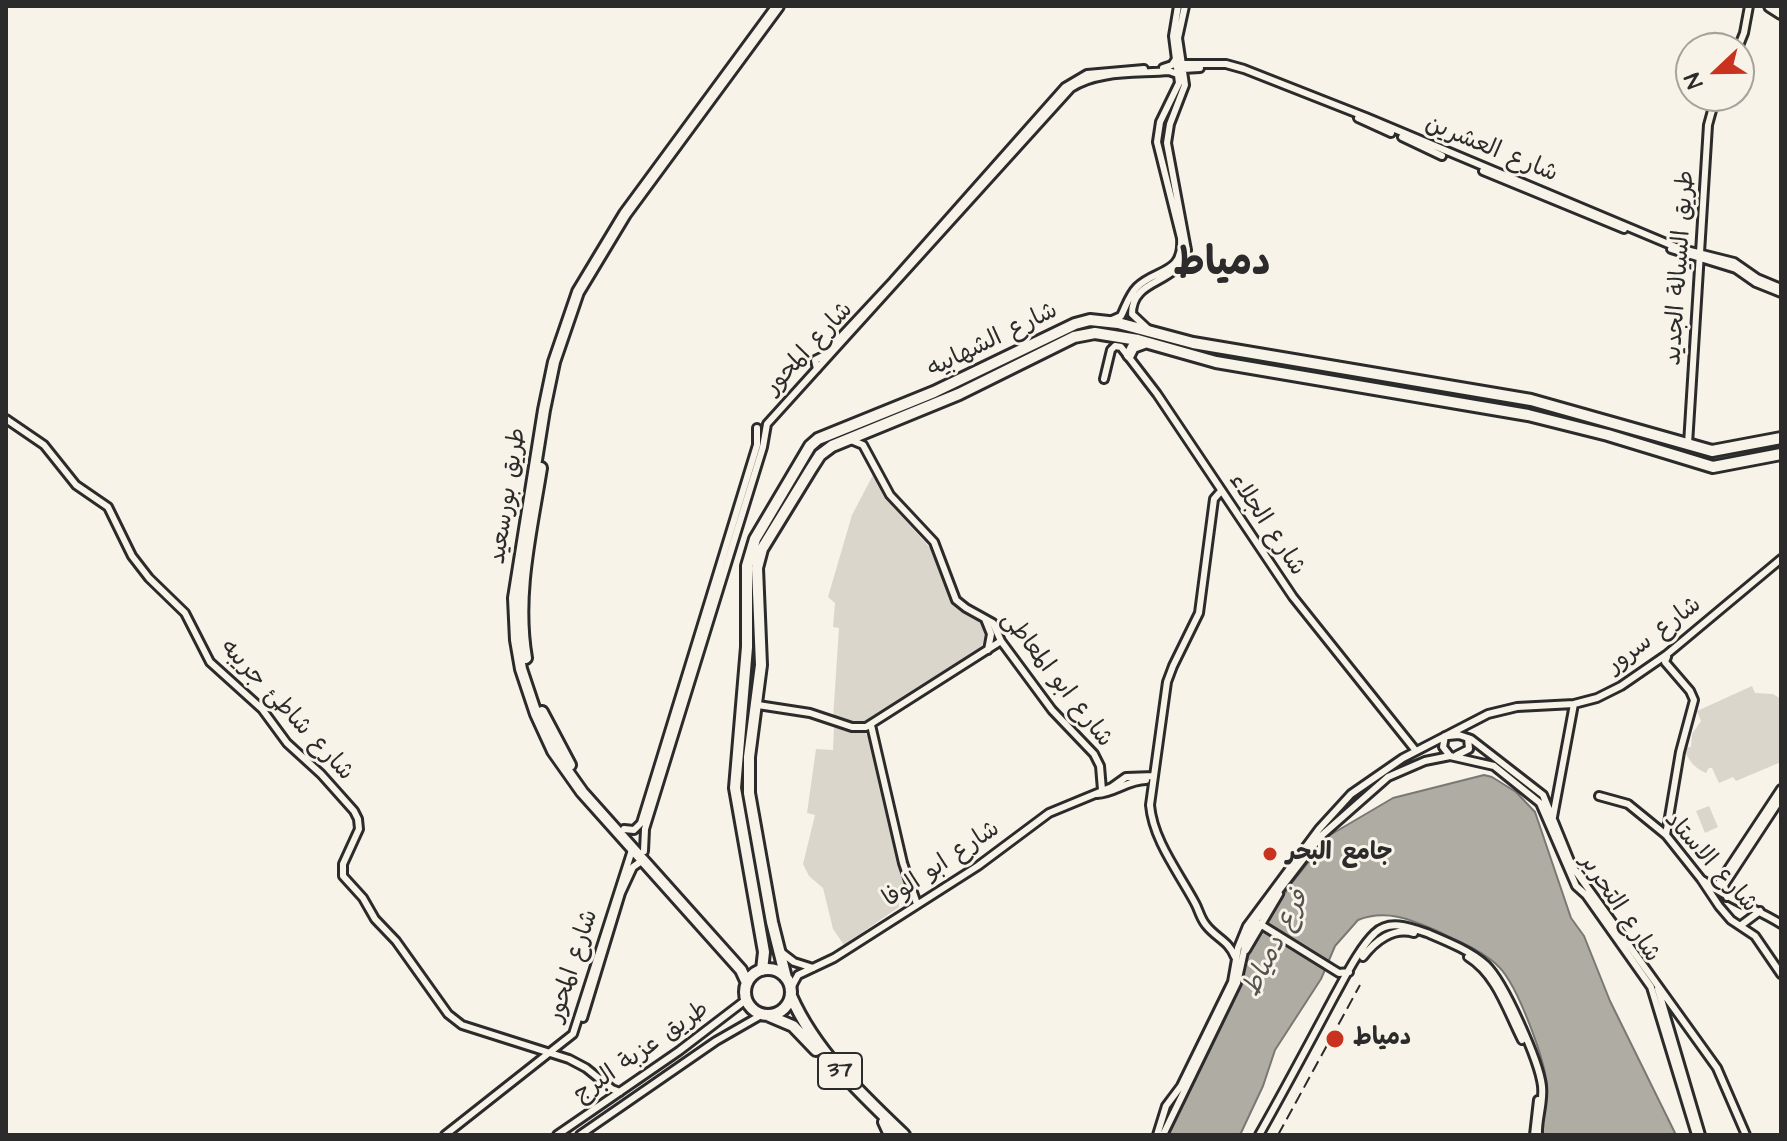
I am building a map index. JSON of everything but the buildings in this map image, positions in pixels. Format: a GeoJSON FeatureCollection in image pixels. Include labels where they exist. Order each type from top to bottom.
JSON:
{"type":"FeatureCollection","features":[{"type":"Feature","properties":{"kind":"highway","name":"طريق بورسعيد"},"geometry":{"type":"LineString","coordinates":[[644,855],[632,847],[582,792],[561,757],[530,678],[518,600],[546,398],[554,362],[578,292],[621,219],[778,6]]}},
{"type":"Feature","properties":{"kind":"highway","name":"طريق بورسعيد"},"geometry":{"type":"LineString","coordinates":[[518,600],[550,410],[560,364],[582,299],[632,215],[787,6]]}},
{"type":"Feature","properties":{"kind":"highway"},"geometry":{"type":"LineString","coordinates":[[1770,6],[1781,13]]}},
{"type":"Feature","properties":{"kind":"highway","name":"شارع الشهابيه"},"geometry":{"type":"LineString","coordinates":[[761,971],[764,952],[735,795],[745,673],[749,557],[755,539],[806,466],[825,450],[1060,332],[1082,322],[1101,321],[1192,356],[1476,406],[1608,435],[1718,467],[1775,455]]}},
{"type":"Feature","properties":{"kind":"highway"},"geometry":{"type":"LineString","coordinates":[[1060,332],[1070,340]]}},
{"type":"Feature","properties":{"kind":"highway","name":"شارع الشهابيه"},"geometry":{"type":"LineString","coordinates":[[789,988],[777,949],[749,788],[761,669],[757,572],[759,559],[818,439],[948,390],[959,394],[1070,340],[1095,333],[1178,340],[1531,400],[1716,451],[1766,441],[1781,442]]}},
{"type":"Feature","properties":{"kind":"highway"},"geometry":{"type":"LineString","coordinates":[[1129,355],[1133,347],[1148,337]]}},
{"type":"Feature","properties":{"kind":"highway"},"geometry":{"type":"LineString","coordinates":[[1176,352],[1181,346],[1178,340]]}},
{"type":"Feature","properties":{"kind":"highway"},"geometry":{"type":"LineString","coordinates":[[1192,356],[1188,348],[1193,343]]}},
{"type":"Feature","properties":{"kind":"highway"},"geometry":{"type":"LineString","coordinates":[[1356,386],[1353,378],[1357,372]]}},
{"type":"Feature","properties":{"kind":"highway"},"geometry":{"type":"LineString","coordinates":[[1476,406],[1479,392]]}},
{"type":"Feature","properties":{"kind":"highway"},"geometry":{"type":"LineString","coordinates":[[1608,435],[1613,429],[1613,421]]}},
{"type":"Feature","properties":{"kind":"highway"},"geometry":{"type":"LineString","coordinates":[[1650,447],[1649,439],[1654,434]]}},
{"type":"Feature","properties":{"kind":"highway"},"geometry":{"type":"LineString","coordinates":[[1766,441],[1775,455]]}},
{"type":"Feature","properties":{"kind":"highway"},"geometry":{"type":"LineString","coordinates":[[745,673],[753,665],[761,669]]}},
{"type":"Feature","properties":{"kind":"highway"},"geometry":{"type":"LineString","coordinates":[[738,736],[745,740],[752,738]]}},
{"type":"Feature","properties":{"kind":"highway","name":"طريق بورسعيد"},"geometry":{"type":"LineString","coordinates":[[561,757],[690,908],[744,964],[761,971]]}},
{"type":"Feature","properties":{"kind":"highway"},"geometry":{"type":"LineString","coordinates":[[745,850],[753,852],[759,848]]}},
{"type":"Feature","properties":{"kind":"highway"},"geometry":{"type":"LineString","coordinates":[[749,871],[755,865],[764,873]]}},
{"type":"Feature","properties":{"kind":"highway","name":"طريق بورسعيد"},"geometry":{"type":"LineString","coordinates":[[690,908],[741,970],[747,983]]}},
{"type":"Feature","properties":{"kind":"highway"},"geometry":{"type":"LineString","coordinates":[[775,970],[789,988],[782,1010],[765,1014],[752,1007],[747,999],[747,983],[761,971],[775,970]]}},
{"type":"Feature","properties":{"kind":"highway","name":"37"},"geometry":{"type":"LineString","coordinates":[[789,988],[814,1038],[886,1120]]}},
{"type":"Feature","properties":{"kind":"highway","name":"37"},"geometry":{"type":"LineString","coordinates":[[765,1014],[793,1026],[901,1135]]}},
{"type":"Feature","properties":{"kind":"highway"},"geometry":{"type":"LineString","coordinates":[[793,1026],[793,1018],[801,1016]]}},
{"type":"Feature","properties":{"kind":"highway"},"geometry":{"type":"LineString","coordinates":[[890,1135],[886,1120],[898,1122],[912,1135]]}},
{"type":"Feature","properties":{"kind":"street"},"geometry":{"type":"LineString","coordinates":[[1101,321],[1120,317],[1128,311],[1141,292],[1172,274],[1186,254],[1167,148],[1168,132],[1184,90],[1173,36],[1178,6]]}},
{"type":"Feature","properties":{"kind":"street"},"geometry":{"type":"LineString","coordinates":[[1128,311],[1138,286],[1169,269],[1181,251],[1181,238],[1157,142],[1158,129],[1177,90],[1180,67],[1178,38],[1185,6]]}},
{"type":"Feature","properties":{"kind":"street"},"geometry":{"type":"LineString","coordinates":[[1744,32],[1749,6]]}},
{"type":"Feature","properties":{"kind":"street","name":"شارع العشرين"},"geometry":{"type":"LineString","coordinates":[[1180,67],[1244,72],[1551,196],[1680,254],[1725,262],[1781,291]]}},
{"type":"Feature","properties":{"kind":"street","name":"شارع المحور"},"geometry":{"type":"LineString","coordinates":[[941,230],[1073,80],[1092,73],[1180,67]]}},
{"type":"Feature","properties":{"kind":"street","name":"شارع المحور"},"geometry":{"type":"LineString","coordinates":[[624,829],[634,830],[641,824],[767,424],[1075,85],[1097,77],[1169,71],[1180,67]]}},
{"type":"Feature","properties":{"kind":"street","name":"طريق السيالة الجديد"},"geometry":{"type":"LineString","coordinates":[[1688,444],[1708,125],[1712,112]]}},
{"type":"Feature","properties":{"kind":"street"},"geometry":{"type":"LineString","coordinates":[[1158,129],[1162,134],[1168,132]]}},
{"type":"Feature","properties":{"kind":"street"},"geometry":{"type":"LineString","coordinates":[[1157,142],[1167,148]]}},
{"type":"Feature","properties":{"kind":"street","name":"شارع المحور"},"geometry":{"type":"LineString","coordinates":[[817,369],[815,360],[823,356],[894,282]]}},
{"type":"Feature","properties":{"kind":"street"},"geometry":{"type":"LineString","coordinates":[[1128,311],[1148,337]]}},
{"type":"Feature","properties":{"kind":"street"},"geometry":{"type":"LineString","coordinates":[[1104,379],[1112,348],[1121,347],[1129,355]]}},
{"type":"Feature","properties":{"kind":"street","name":"شارع الجلاء"},"geometry":{"type":"LineString","coordinates":[[1129,355],[1299,605],[1416,751]]}},
{"type":"Feature","properties":{"kind":"street","name":"شارع شاطئ جريبه"},"geometry":{"type":"LineString","coordinates":[[6,419],[44,445],[74,483],[108,507],[132,556],[185,613],[210,662],[262,709],[287,743],[323,776],[354,811],[359,829],[343,862],[343,876],[361,895],[375,919],[395,940],[449,1016],[462,1025],[582,1066],[620,1092]]}},
{"type":"Feature","properties":{"kind":"street","name":"شارع المحور"},"geometry":{"type":"LineString","coordinates":[[749,481],[757,445],[757,428]]}},
{"type":"Feature","properties":{"kind":"street"},"geometry":{"type":"LineString","coordinates":[[847,439],[863,445],[866,432]]}},
{"type":"Feature","properties":{"kind":"street","name":"شارع ابو المعاطى"},"geometry":{"type":"LineString","coordinates":[[863,445],[890,495],[935,544],[955,598],[964,607],[995,625],[1001,641],[1054,713],[1095,756],[1102,790]]}},
{"type":"Feature","properties":{"kind":"street"},"geometry":{"type":"LineString","coordinates":[[1221,491],[1214,499],[1198,617],[1167,682],[1150,811],[1171,862],[1204,923],[1227,942],[1236,961]]}},
{"type":"Feature","properties":{"kind":"street","name":"شارع سرور"},"geometry":{"type":"LineString","coordinates":[[1160,1135],[1163,1115],[1171,1098],[1181,1086],[1232,982],[1241,937],[1252,916],[1345,799],[1371,778],[1416,751],[1502,710],[1574,704],[1597,698],[1621,686],[1667,656],[1781,559]]}},
{"type":"Feature","properties":{"kind":"street"},"geometry":{"type":"LineString","coordinates":[[985,619],[991,636],[988,650]]}},
{"type":"Feature","properties":{"kind":"street"},"geometry":{"type":"LineString","coordinates":[[758,705],[810,713],[852,727],[871,725],[1001,641]]}},
{"type":"Feature","properties":{"kind":"street"},"geometry":{"type":"LineString","coordinates":[[1666,835],[1680,752],[1694,702],[1690,691],[1665,662],[1667,656]]}},
{"type":"Feature","properties":{"kind":"street"},"geometry":{"type":"LineString","coordinates":[[1553,817],[1574,704]]}},
{"type":"Feature","properties":{"kind":"street"},"geometry":{"type":"LineString","coordinates":[[871,725],[903,863],[917,904]]}},
{"type":"Feature","properties":{"kind":"street"},"geometry":{"type":"LineString","coordinates":[[1445,736],[1443,747],[1452,756]]}},
{"type":"Feature","properties":{"kind":"street","name":"شارع التحرير"},"geometry":{"type":"LineString","coordinates":[[1445,736],[1468,738],[1543,795],[1573,874]]}},
{"type":"Feature","properties":{"kind":"street"},"geometry":{"type":"LineString","coordinates":[[1160,1135],[1172,1120],[1237,983],[1244,952],[1257,919],[1321,836],[1378,783],[1425,761],[1468,751],[1468,738]]}},
{"type":"Feature","properties":{"kind":"street","name":"شارع المحور"},"geometry":{"type":"LineString","coordinates":[[448,1135],[573,1040],[579,1031],[620,896],[633,867],[644,855],[644,832],[667,747]]}},
{"type":"Feature","properties":{"kind":"street"},"geometry":{"type":"LineString","coordinates":[[1488,751],[1482,751],[1480,756],[1489,765]]}},
{"type":"Feature","properties":{"kind":"street","name":"شارع التحرير"},"geometry":{"type":"LineString","coordinates":[[1452,756],[1489,765],[1540,803],[1573,874],[1651,987],[1699,1135]]}},
{"type":"Feature","properties":{"kind":"street","name":"شارع ابو الوفا"},"geometry":{"type":"LineString","coordinates":[[789,988],[795,977],[834,958],[980,864],[1046,815],[1112,787],[1128,776],[1154,778]]}},
{"type":"Feature","properties":{"kind":"street","name":"شارع ابو الوفا"},"geometry":{"type":"LineString","coordinates":[[1093,794],[1114,791],[1132,781],[1154,778]]}},
{"type":"Feature","properties":{"kind":"street"},"geometry":{"type":"LineString","coordinates":[[1715,889],[1781,789]]}},
{"type":"Feature","properties":{"kind":"street"},"geometry":{"type":"LineString","coordinates":[[1345,799],[1351,802],[1365,796]]}},
{"type":"Feature","properties":{"kind":"street","name":"شارع الاستاد"},"geometry":{"type":"LineString","coordinates":[[1599,796],[1628,804],[1666,835],[1731,920],[1755,936],[1780,974],[1778,984]]}},
{"type":"Feature","properties":{"kind":"street"},"geometry":{"type":"LineString","coordinates":[[1727,897],[1724,885],[1781,798]]}},
{"type":"Feature","properties":{"kind":"street"},"geometry":{"type":"LineString","coordinates":[[1325,822],[1339,812],[1346,815]]}},
{"type":"Feature","properties":{"kind":"street","name":"شارع المحور"},"geometry":{"type":"LineString","coordinates":[[553,1054],[569,1039],[577,1025],[632,847]]}},
{"type":"Feature","properties":{"kind":"street"},"geometry":{"type":"LineString","coordinates":[[1701,879],[1727,897],[1781,924]]}},
{"type":"Feature","properties":{"kind":"street","name":"شارع التحرير"},"geometry":{"type":"LineString","coordinates":[[1580,885],[1717,1068],[1746,1135]]}},
{"type":"Feature","properties":{"kind":"street"},"geometry":{"type":"LineString","coordinates":[[1244,952],[1282,887]]}},
{"type":"Feature","properties":{"kind":"street"},"geometry":{"type":"LineString","coordinates":[[1731,920],[1739,914],[1743,905]]}},
{"type":"Feature","properties":{"kind":"street"},"geometry":{"type":"LineString","coordinates":[[1740,926],[1760,911]]}},
{"type":"Feature","properties":{"kind":"street"},"geometry":{"type":"LineString","coordinates":[[1259,925],[1327,967],[1340,977],[1342,983]]}},
{"type":"Feature","properties":{"kind":"street"},"geometry":{"type":"LineString","coordinates":[[1376,931],[1410,927],[1434,936],[1486,964],[1497,979],[1535,1061],[1542,1084],[1536,1135]]}},
{"type":"Feature","properties":{"kind":"street"},"geometry":{"type":"LineString","coordinates":[[1261,1135],[1364,955],[1396,929]]}},
{"type":"Feature","properties":{"kind":"street"},"geometry":{"type":"LineString","coordinates":[[1376,931],[1381,934],[1381,939]]}},
{"type":"Feature","properties":{"kind":"street"},"geometry":{"type":"LineString","coordinates":[[1261,1135],[1342,983],[1376,931]]}},
{"type":"Feature","properties":{"kind":"street"},"geometry":{"type":"LineString","coordinates":[[777,949],[794,962],[813,968]]}},
{"type":"Feature","properties":{"kind":"street"},"geometry":{"type":"LineString","coordinates":[[1327,967],[1342,974],[1349,972]]}},
{"type":"Feature","properties":{"kind":"street","name":"شارع التحرير"},"geometry":{"type":"LineString","coordinates":[[1657,986],[1699,1135]]}},
{"type":"Feature","properties":{"kind":"street","name":"طريق عزبة البرج"},"geometry":{"type":"LineString","coordinates":[[557,1135],[707,1031],[747,999]]}},
{"type":"Feature","properties":{"kind":"street","name":"طريق عزبة البرج"},"geometry":{"type":"LineString","coordinates":[[580,1135],[716,1041],[765,1014]]}},
{"type":"Feature","properties":{"kind":"street"},"geometry":{"type":"LineString","coordinates":[[707,1031],[707,1039],[716,1041]]}},
{"type":"Feature","properties":{"kind":"street"},"geometry":{"type":"LineString","coordinates":[[1171,1098],[1174,1105],[1180,1104]]}},
{"type":"Feature","properties":{"kind":"street"},"geometry":{"type":"LineString","coordinates":[[1163,1115],[1170,1114],[1172,1120]]}},
{"type":"Feature","properties":{"kind":"shaded area"},"geometry":{"type":"Polygon","coordinates":[[[873,475],[893,507],[932,550],[952,600],[983,625],[988,636],[985,636],[981,648],[869,721],[859,724],[833,719],[839,628],[833,627],[835,603],[828,597],[852,515],[873,475]]]}},
{"type":"Feature","properties":{"kind":"shaded area"},"geometry":{"type":"Polygon","coordinates":[[[1752,686],[1755,693],[1773,694],[1781,699],[1781,762],[1736,781],[1733,777],[1719,783],[1712,768],[1706,773],[1698,769],[1684,748],[1691,747],[1692,734],[1701,721],[1697,711],[1752,686]]]}},
{"type":"Feature","properties":{"kind":"shaded area"},"geometry":{"type":"Polygon","coordinates":[[[834,727],[865,733],[871,739],[907,888],[899,891],[899,907],[844,945],[833,929],[823,888],[809,876],[803,864],[815,815],[807,813],[816,749],[833,750],[834,727]]]}},
{"type":"Feature","properties":{"kind":"shaded area"},"geometry":{"type":"Polygon","coordinates":[[[1709,806],[1718,827],[1705,833],[1696,811],[1709,806]]]}},
{"type":"Feature","properties":{"kind":"water","name":"فرع دمياط"},"geometry":{"type":"Polygon","coordinates":[[[1484,775],[1516,792],[1535,812],[1571,918],[1584,936],[1610,1001],[1676,1135],[1543,1135],[1547,1092],[1545,1074],[1529,1024],[1514,990],[1499,967],[1477,950],[1426,926],[1407,919],[1378,915],[1358,920],[1335,946],[1321,979],[1275,1050],[1263,1086],[1240,1135],[1167,1135],[1236,991],[1253,943],[1291,884],[1330,835],[1393,798],[1484,775]]]}},
{"type":"Feature","properties":{"kind":"railway"},"geometry":{"type":"LineString","coordinates":[[1278,1135],[1360,985]]}},
{"type":"Feature","properties":{"kind":"place","name":"جامع البحر"},"geometry":{"type":"Point","coordinates":[1270,854]}},
{"type":"Feature","properties":{"kind":"place","name":"دمياط"},"geometry":{"type":"Point","coordinates":[1335,1039]}},
{"type":"Feature","properties":{"kind":"district","name":"دمياط"},"geometry":{"type":"Point","coordinates":[1222,266]}}]}
